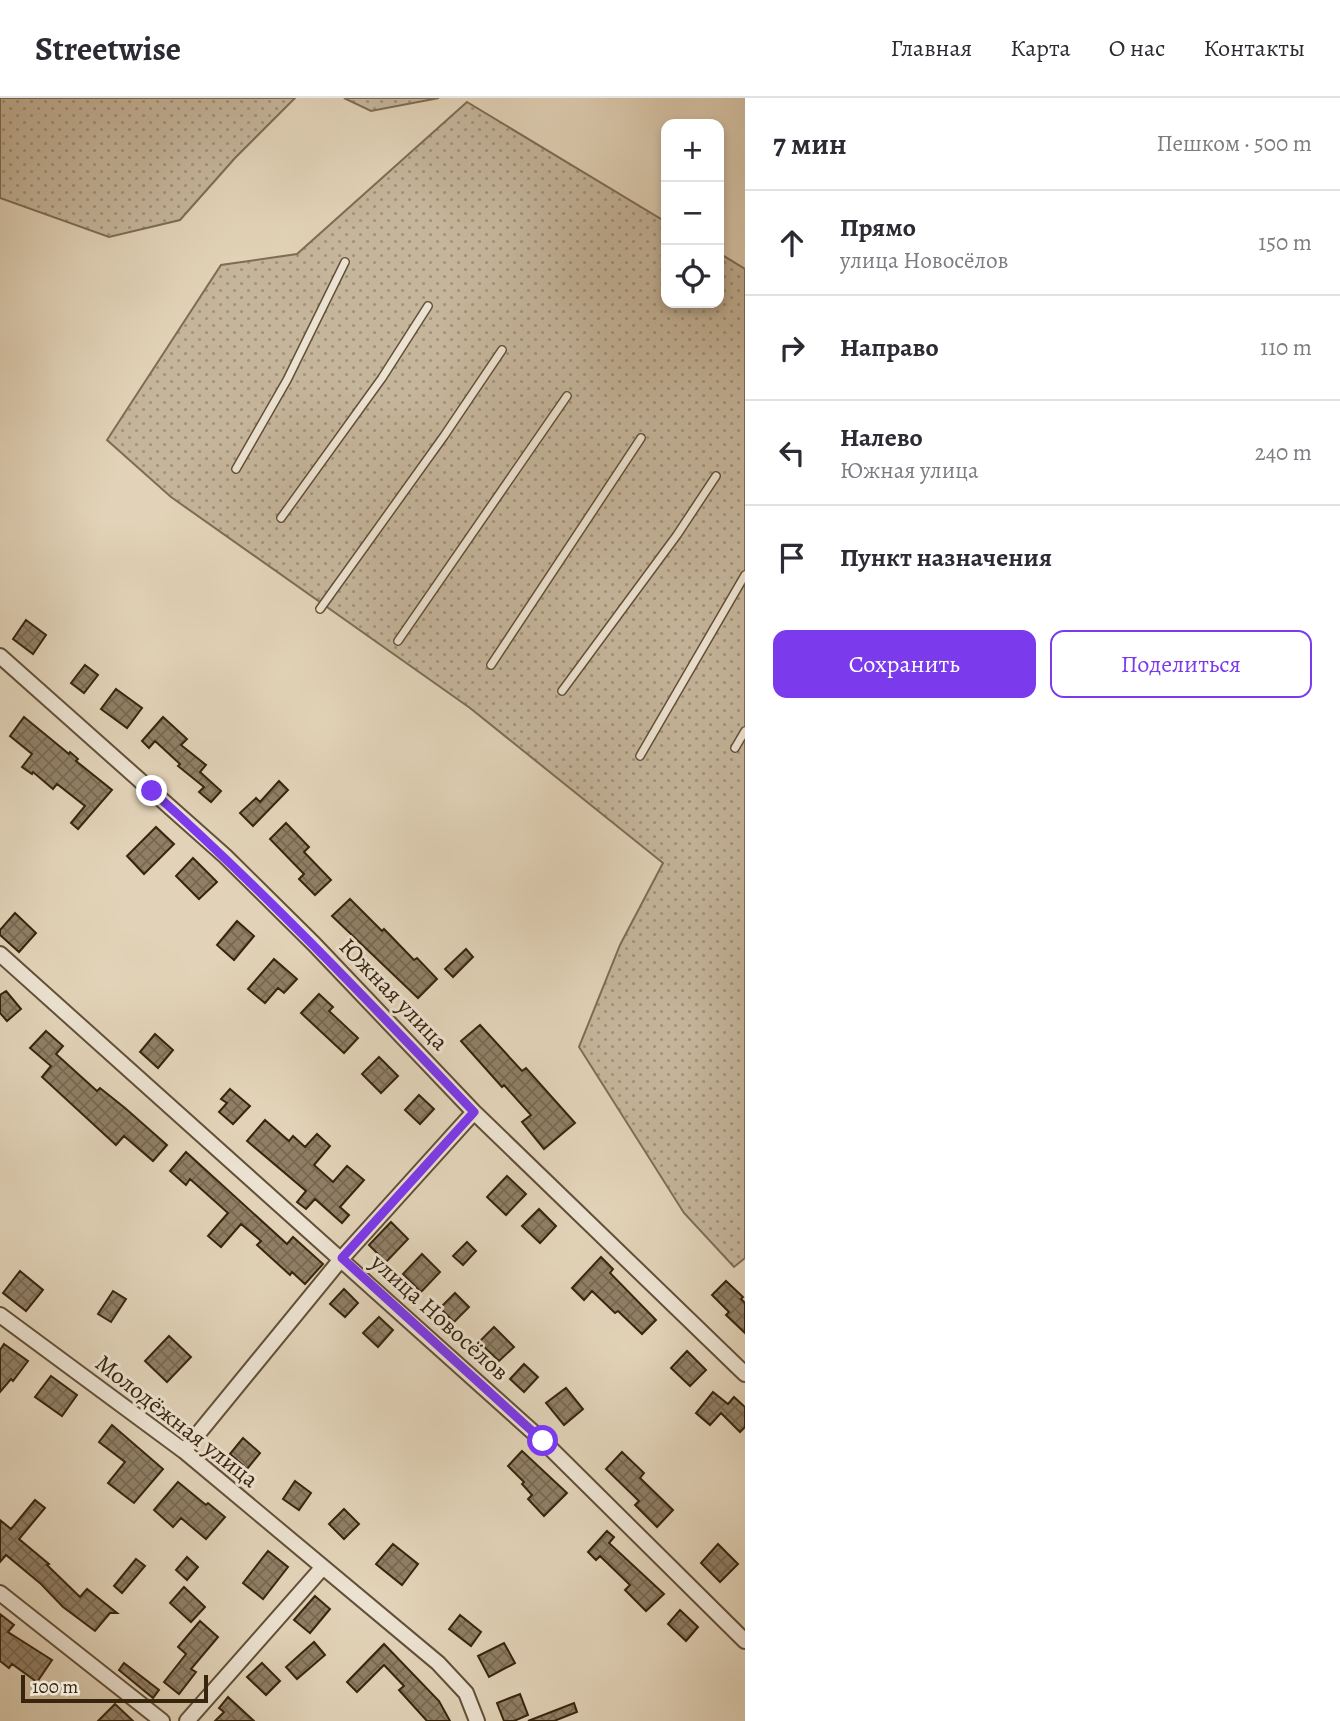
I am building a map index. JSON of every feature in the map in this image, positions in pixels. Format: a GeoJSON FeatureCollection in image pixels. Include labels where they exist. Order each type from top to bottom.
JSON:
{"type":"FeatureCollection","features":[{"type":"Feature","properties":{"kind":"street","name":"Южная улица"},"geometry":{"type":"LineString","coordinates":[[0,656],[225,856],[314,944],[474,1112],[745,1374]]}},
{"type":"Feature","properties":{"kind":"street","name":"улица Новосёлов"},"geometry":{"type":"LineString","coordinates":[[0,954],[543,1441],[745,1641]]}},
{"type":"Feature","properties":{"kind":"street"},"geometry":{"type":"LineString","coordinates":[[184,1451],[342,1258],[474,1112]]}},
{"type":"Feature","properties":{"kind":"street","name":"Молодёжная улица"},"geometry":{"type":"LineString","coordinates":[[0,1315],[184,1451],[438,1662],[466,1693],[477,1721]]}},
{"type":"Feature","properties":{"kind":"street"},"geometry":{"type":"LineString","coordinates":[[187,1721],[323,1567]]}},
{"type":"Feature","properties":{"kind":"street"},"geometry":{"type":"LineString","coordinates":[[0,1593],[162,1721]]}},
{"type":"Feature","properties":{"kind":"lane"},"geometry":{"type":"LineString","coordinates":[[236,469],[286,380],[345,262]]}},
{"type":"Feature","properties":{"kind":"lane"},"geometry":{"type":"LineString","coordinates":[[281,518],[382,378],[428,306]]}},
{"type":"Feature","properties":{"kind":"lane"},"geometry":{"type":"LineString","coordinates":[[320,608],[444,436],[502,350]]}},
{"type":"Feature","properties":{"kind":"lane"},"geometry":{"type":"LineString","coordinates":[[398,641],[567,396]]}},
{"type":"Feature","properties":{"kind":"lane"},"geometry":{"type":"LineString","coordinates":[[491,665],[641,438]]}},
{"type":"Feature","properties":{"kind":"lane"},"geometry":{"type":"LineString","coordinates":[[562,691],[677,535],[716,476]]}},
{"type":"Feature","properties":{"kind":"lane"},"geometry":{"type":"LineString","coordinates":[[640,756],[745,575]]}},
{"type":"Feature","properties":{"kind":"lane"},"geometry":{"type":"LineString","coordinates":[[734,748],[745,731]]}},
{"type":"Feature","properties":{"kind":"shaded area"},"geometry":{"type":"Polygon","coordinates":[[[0,98],[295,98],[235,158],[180,220],[109,237],[0,198],[0,98]]]}},
{"type":"Feature","properties":{"kind":"shaded area"},"geometry":{"type":"Polygon","coordinates":[[[344,98],[439,98],[371,111],[344,98]]]}},
{"type":"Feature","properties":{"kind":"shaded area"},"geometry":{"type":"Polygon","coordinates":[[[467,102],[661,219],[661,308],[724,308],[724,256],[745,269],[745,1258],[734,1267],[684,1213],[579,1047],[620,945],[663,863],[470,708],[171,497],[107,440],[221,265],[297,254],[467,102]]]}},
{"type":"Feature","properties":{"kind":"building"},"geometry":{"type":"Polygon","coordinates":[[[26,620],[46,635],[33,654],[13,639],[26,620]]]}},
{"type":"Feature","properties":{"kind":"building"},"geometry":{"type":"Polygon","coordinates":[[[85,665],[98,675],[84,693],[71,683],[85,665]]]}},
{"type":"Feature","properties":{"kind":"building"},"geometry":{"type":"Polygon","coordinates":[[[116,689],[142,708],[127,728],[101,709],[116,689]]]}},
{"type":"Feature","properties":{"kind":"building"},"geometry":{"type":"Polygon","coordinates":[[[24,717],[69,754],[70,752],[78,759],[76,761],[112,790],[78,829],[71,823],[85,806],[57,784],[53,789],[33,772],[32,774],[22,767],[32,754],[10,736],[24,717]]]}},
{"type":"Feature","properties":{"kind":"building"},"geometry":{"type":"Polygon","coordinates":[[[163,717],[187,739],[181,745],[206,765],[200,772],[221,791],[211,802],[199,792],[204,787],[178,766],[180,764],[155,741],[149,748],[142,741],[163,717]]]}},
{"type":"Feature","properties":{"kind":"building"},"geometry":{"type":"Polygon","coordinates":[[[279,781],[288,790],[253,826],[240,813],[256,798],[260,802],[279,781]]]}},
{"type":"Feature","properties":{"kind":"building"},"geometry":{"type":"Polygon","coordinates":[[[286,823],[309,847],[304,852],[331,880],[315,895],[299,879],[304,874],[270,839],[286,823]]]}},
{"type":"Feature","properties":{"kind":"building"},"geometry":{"type":"Polygon","coordinates":[[[156,827],[174,844],[144,874],[127,856],[156,827]]]}},
{"type":"Feature","properties":{"kind":"building"},"geometry":{"type":"Polygon","coordinates":[[[193,858],[217,882],[199,899],[176,876],[193,858]]]}},
{"type":"Feature","properties":{"kind":"building"},"geometry":{"type":"Polygon","coordinates":[[[350,899],[437,979],[418,998],[332,916],[350,899]]]}},
{"type":"Feature","properties":{"kind":"building"},"geometry":{"type":"Polygon","coordinates":[[[15,913],[36,933],[19,952],[0,935],[0,930],[15,913]]]}},
{"type":"Feature","properties":{"kind":"building"},"geometry":{"type":"Polygon","coordinates":[[[237,921],[254,936],[234,960],[217,945],[237,921]]]}},
{"type":"Feature","properties":{"kind":"building"},"geometry":{"type":"Polygon","coordinates":[[[466,949],[473,957],[453,977],[445,969],[466,949]]]}},
{"type":"Feature","properties":{"kind":"building"},"geometry":{"type":"Polygon","coordinates":[[[274,959],[297,979],[284,993],[278,988],[265,1003],[248,989],[274,959]]]}},
{"type":"Feature","properties":{"kind":"building"},"geometry":{"type":"Polygon","coordinates":[[[6,991],[21,1009],[7,1021],[0,1013],[0,995],[6,991]]]}},
{"type":"Feature","properties":{"kind":"building"},"geometry":{"type":"Polygon","coordinates":[[[319,994],[333,1007],[329,1011],[358,1038],[344,1053],[301,1013],[319,994]]]}},
{"type":"Feature","properties":{"kind":"building"},"geometry":{"type":"Polygon","coordinates":[[[480,1025],[522,1071],[526,1068],[575,1123],[544,1149],[522,1122],[531,1115],[461,1041],[480,1025]]]}},
{"type":"Feature","properties":{"kind":"building"},"geometry":{"type":"Polygon","coordinates":[[[46,1031],[63,1046],[56,1054],[97,1091],[100,1088],[167,1145],[153,1161],[124,1136],[116,1145],[42,1077],[51,1066],[30,1048],[46,1031]]]}},
{"type":"Feature","properties":{"kind":"building"},"geometry":{"type":"Polygon","coordinates":[[[155,1034],[173,1050],[158,1068],[140,1052],[155,1034]]]}},
{"type":"Feature","properties":{"kind":"building"},"geometry":{"type":"Polygon","coordinates":[[[379,1057],[398,1076],[381,1093],[362,1074],[379,1057]]]}},
{"type":"Feature","properties":{"kind":"building"},"geometry":{"type":"Polygon","coordinates":[[[230,1089],[250,1106],[233,1124],[219,1112],[227,1103],[221,1099],[230,1089]]]}},
{"type":"Feature","properties":{"kind":"building"},"geometry":{"type":"Polygon","coordinates":[[[419,1095],[434,1109],[420,1124],[405,1110],[419,1095]]]}},
{"type":"Feature","properties":{"kind":"building"},"geometry":{"type":"Polygon","coordinates":[[[265,1120],[289,1141],[293,1136],[305,1147],[317,1134],[330,1146],[314,1165],[333,1182],[347,1166],[364,1180],[340,1207],[349,1215],[342,1223],[315,1199],[306,1209],[297,1202],[306,1191],[247,1141],[265,1120]]]}},
{"type":"Feature","properties":{"kind":"building"},"geometry":{"type":"Polygon","coordinates":[[[186,1152],[287,1244],[293,1237],[323,1264],[305,1284],[292,1272],[290,1275],[257,1245],[261,1241],[241,1224],[221,1247],[208,1236],[228,1213],[190,1179],[186,1185],[170,1171],[186,1152]]]}},
{"type":"Feature","properties":{"kind":"building"},"geometry":{"type":"Polygon","coordinates":[[[507,1176],[526,1194],[506,1215],[487,1197],[507,1176]]]}},
{"type":"Feature","properties":{"kind":"building"},"geometry":{"type":"Polygon","coordinates":[[[539,1209],[556,1226],[540,1243],[522,1226],[539,1209]]]}},
{"type":"Feature","properties":{"kind":"building"},"geometry":{"type":"Polygon","coordinates":[[[391,1222],[408,1239],[386,1262],[369,1245],[391,1222]]]}},
{"type":"Feature","properties":{"kind":"building"},"geometry":{"type":"Polygon","coordinates":[[[467,1242],[476,1251],[463,1265],[453,1256],[467,1242]]]}},
{"type":"Feature","properties":{"kind":"building"},"geometry":{"type":"Polygon","coordinates":[[[422,1254],[440,1272],[421,1292],[403,1274],[422,1254]]]}},
{"type":"Feature","properties":{"kind":"building"},"geometry":{"type":"Polygon","coordinates":[[[601,1257],[613,1269],[610,1273],[656,1320],[642,1334],[592,1291],[584,1300],[572,1288],[601,1257]]]}},
{"type":"Feature","properties":{"kind":"building"},"geometry":{"type":"Polygon","coordinates":[[[20,1271],[43,1290],[26,1311],[3,1293],[20,1271]]]}},
{"type":"Feature","properties":{"kind":"building"},"geometry":{"type":"Polygon","coordinates":[[[726,1281],[743,1297],[741,1299],[745,1303],[745,1333],[726,1315],[729,1312],[712,1295],[726,1281]]]}},
{"type":"Feature","properties":{"kind":"building"},"geometry":{"type":"Polygon","coordinates":[[[344,1289],[358,1303],[345,1317],[330,1304],[344,1289]]]}},
{"type":"Feature","properties":{"kind":"building"},"geometry":{"type":"Polygon","coordinates":[[[113,1291],[126,1299],[111,1322],[98,1314],[113,1291]]]}},
{"type":"Feature","properties":{"kind":"building"},"geometry":{"type":"Polygon","coordinates":[[[455,1293],[469,1307],[454,1322],[440,1308],[455,1293]]]}},
{"type":"Feature","properties":{"kind":"building"},"geometry":{"type":"Polygon","coordinates":[[[379,1317],[393,1330],[378,1347],[363,1333],[379,1317]]]}},
{"type":"Feature","properties":{"kind":"building"},"geometry":{"type":"Polygon","coordinates":[[[494,1327],[514,1347],[499,1361],[479,1342],[494,1327]]]}},
{"type":"Feature","properties":{"kind":"building"},"geometry":{"type":"Polygon","coordinates":[[[169,1336],[191,1357],[167,1382],[145,1361],[169,1336]]]}},
{"type":"Feature","properties":{"kind":"building"},"geometry":{"type":"Polygon","coordinates":[[[4,1344],[28,1361],[13,1381],[11,1379],[0,1392],[0,1350],[4,1344]]]}},
{"type":"Feature","properties":{"kind":"building"},"geometry":{"type":"Polygon","coordinates":[[[687,1351],[706,1370],[690,1386],[671,1368],[687,1351]]]}},
{"type":"Feature","properties":{"kind":"building"},"geometry":{"type":"Polygon","coordinates":[[[524,1364],[538,1377],[524,1392],[510,1379],[524,1364]]]}},
{"type":"Feature","properties":{"kind":"building"},"geometry":{"type":"Polygon","coordinates":[[[51,1376],[77,1395],[62,1416],[35,1397],[51,1376]]]}},
{"type":"Feature","properties":{"kind":"building"},"geometry":{"type":"Polygon","coordinates":[[[566,1388],[583,1409],[564,1425],[546,1403],[566,1388]]]}},
{"type":"Feature","properties":{"kind":"building"},"geometry":{"type":"Polygon","coordinates":[[[713,1392],[728,1404],[734,1397],[745,1407],[745,1427],[740,1432],[721,1413],[710,1425],[696,1413],[713,1392]]]}},
{"type":"Feature","properties":{"kind":"building"},"geometry":{"type":"Polygon","coordinates":[[[112,1425],[163,1469],[134,1503],[108,1483],[125,1462],[99,1442],[112,1425]]]}},
{"type":"Feature","properties":{"kind":"building"},"geometry":{"type":"Polygon","coordinates":[[[243,1438],[260,1453],[247,1469],[230,1454],[243,1438]]]}},
{"type":"Feature","properties":{"kind":"building"},"geometry":{"type":"Polygon","coordinates":[[[522,1451],[567,1493],[544,1516],[528,1499],[532,1495],[522,1484],[524,1482],[508,1466],[522,1451]]]}},
{"type":"Feature","properties":{"kind":"building"},"geometry":{"type":"Polygon","coordinates":[[[622,1452],[644,1473],[640,1478],[673,1510],[657,1527],[635,1505],[639,1501],[606,1469],[622,1452]]]}},
{"type":"Feature","properties":{"kind":"building"},"geometry":{"type":"Polygon","coordinates":[[[295,1481],[311,1493],[299,1510],[283,1499],[295,1481]]]}},
{"type":"Feature","properties":{"kind":"building"},"geometry":{"type":"Polygon","coordinates":[[[178,1482],[225,1517],[206,1539],[181,1518],[173,1527],[154,1510],[178,1482]]]}},
{"type":"Feature","properties":{"kind":"building"},"geometry":{"type":"Polygon","coordinates":[[[35,1500],[45,1508],[19,1539],[49,1564],[47,1565],[80,1597],[87,1589],[117,1613],[110,1613],[95,1631],[63,1607],[41,1584],[6,1555],[0,1562],[0,1520],[11,1529],[35,1500]]]}},
{"type":"Feature","properties":{"kind":"building"},"geometry":{"type":"Polygon","coordinates":[[[344,1509],[359,1524],[344,1539],[329,1524],[344,1509]]]}},
{"type":"Feature","properties":{"kind":"building"},"geometry":{"type":"Polygon","coordinates":[[[607,1531],[614,1537],[609,1543],[664,1594],[646,1611],[625,1590],[630,1585],[600,1556],[596,1560],[588,1552],[607,1531]]]}},
{"type":"Feature","properties":{"kind":"building"},"geometry":{"type":"Polygon","coordinates":[[[393,1544],[418,1564],[402,1585],[376,1564],[393,1544]]]}},
{"type":"Feature","properties":{"kind":"building"},"geometry":{"type":"Polygon","coordinates":[[[718,1544],[738,1564],[720,1582],[701,1563],[718,1544]]]}},
{"type":"Feature","properties":{"kind":"building"},"geometry":{"type":"Polygon","coordinates":[[[268,1551],[288,1567],[263,1599],[243,1583],[268,1551]]]}},
{"type":"Feature","properties":{"kind":"building"},"geometry":{"type":"Polygon","coordinates":[[[187,1557],[198,1567],[187,1580],[176,1570],[187,1557]]]}},
{"type":"Feature","properties":{"kind":"building"},"geometry":{"type":"Polygon","coordinates":[[[136,1559],[145,1566],[122,1593],[114,1586],[136,1559]]]}},
{"type":"Feature","properties":{"kind":"building"},"geometry":{"type":"Polygon","coordinates":[[[184,1587],[205,1607],[191,1622],[170,1603],[184,1587]]]}},
{"type":"Feature","properties":{"kind":"building"},"geometry":{"type":"Polygon","coordinates":[[[315,1596],[330,1609],[310,1633],[294,1620],[315,1596]]]}},
{"type":"Feature","properties":{"kind":"building"},"geometry":{"type":"Polygon","coordinates":[[[680,1610],[698,1627],[686,1641],[668,1624],[680,1610]]]}},
{"type":"Feature","properties":{"kind":"building"},"geometry":{"type":"Polygon","coordinates":[[[0,1614],[14,1625],[8,1632],[52,1660],[37,1682],[12,1664],[9,1668],[0,1661],[0,1614]]]}},
{"type":"Feature","properties":{"kind":"building"},"geometry":{"type":"Polygon","coordinates":[[[460,1615],[481,1632],[471,1646],[449,1629],[460,1615]]]}},
{"type":"Feature","properties":{"kind":"building"},"geometry":{"type":"Polygon","coordinates":[[[200,1621],[218,1637],[191,1669],[196,1672],[179,1694],[164,1682],[186,1654],[178,1647],[200,1621]]]}},
{"type":"Feature","properties":{"kind":"building"},"geometry":{"type":"Polygon","coordinates":[[[314,1642],[325,1655],[297,1679],[286,1667],[314,1642]]]}},
{"type":"Feature","properties":{"kind":"building"},"geometry":{"type":"Polygon","coordinates":[[[504,1643],[515,1663],[489,1677],[478,1656],[504,1643]]]}},
{"type":"Feature","properties":{"kind":"building"},"geometry":{"type":"Polygon","coordinates":[[[384,1644],[439,1701],[450,1721],[427,1721],[399,1690],[404,1686],[384,1665],[357,1692],[347,1682],[384,1644]]]}},
{"type":"Feature","properties":{"kind":"building"},"geometry":{"type":"Polygon","coordinates":[[[124,1663],[159,1690],[153,1698],[119,1670],[124,1663]]]}},
{"type":"Feature","properties":{"kind":"building"},"geometry":{"type":"Polygon","coordinates":[[[262,1663],[280,1681],[266,1695],[247,1677],[262,1663]]]}},
{"type":"Feature","properties":{"kind":"building"},"geometry":{"type":"Polygon","coordinates":[[[520,1694],[528,1715],[514,1721],[504,1721],[497,1703],[520,1694]]]}},
{"type":"Feature","properties":{"kind":"building"},"geometry":{"type":"Polygon","coordinates":[[[228,1697],[254,1721],[215,1721],[224,1712],[219,1708],[228,1697]]]}},
{"type":"Feature","properties":{"kind":"building"},"geometry":{"type":"Polygon","coordinates":[[[574,1703],[577,1712],[554,1721],[528,1721],[574,1703]]]}},
{"type":"Feature","properties":{"kind":"building"},"geometry":{"type":"Polygon","coordinates":[[[115,1704],[133,1721],[98,1721],[115,1704]]]}},
{"type":"Feature","properties":{"kind":"route"},"geometry":{"type":"LineString","coordinates":[[152,791],[225,856],[314,944],[474,1112],[342,1258],[543,1441]]}}]}
